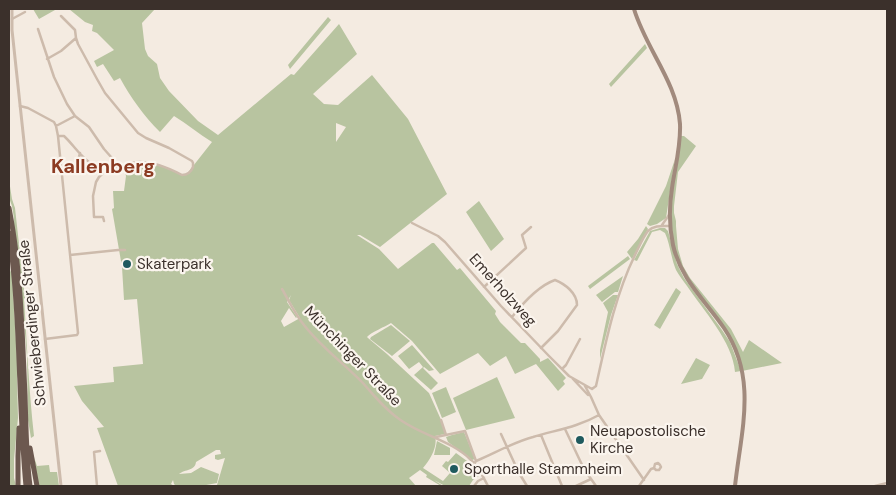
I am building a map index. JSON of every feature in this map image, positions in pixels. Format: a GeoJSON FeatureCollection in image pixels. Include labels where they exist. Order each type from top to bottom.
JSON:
{"type":"FeatureCollection","features":[{"type":"Feature","properties":{"kind":"highway"},"geometry":{"type":"LineString","coordinates":[[9,208],[21,306],[30,486]]}},
{"type":"Feature","properties":{"kind":"highway"},"geometry":{"type":"LineString","coordinates":[[9,233],[17,306],[26,486]]}},
{"type":"Feature","properties":{"kind":"highway"},"geometry":{"type":"LineString","coordinates":[[26,413],[37,486]]}},
{"type":"Feature","properties":{"kind":"highway"},"geometry":{"type":"LineString","coordinates":[[18,486],[19,427],[22,420]]}},
{"type":"Feature","properties":{"kind":"main road"},"geometry":{"type":"LineString","coordinates":[[634,9],[666,76],[674,95],[679,115],[680,141],[670,198],[669,215],[673,245],[681,268],[696,292],[728,335],[739,358],[744,377],[745,408],[735,486]]}},
{"type":"Feature","properties":{"kind":"street","name":"Schwieberdinger Straße"},"geometry":{"type":"LineString","coordinates":[[12,9],[12,30],[61,486]]}},
{"type":"Feature","properties":{"kind":"street"},"geometry":{"type":"LineString","coordinates":[[12,19],[25,12]]}},
{"type":"Feature","properties":{"kind":"street"},"geometry":{"type":"LineString","coordinates":[[58,136],[64,136],[89,162],[95,166],[107,169],[138,162],[158,165],[186,175],[194,166],[192,161],[138,133],[105,93],[84,57],[76,38],[75,30],[61,16]]}},
{"type":"Feature","properties":{"kind":"street"},"geometry":{"type":"LineString","coordinates":[[38,29],[47,59],[59,88],[75,116],[90,127],[104,149],[119,166]]}},
{"type":"Feature","properties":{"kind":"street"},"geometry":{"type":"LineString","coordinates":[[47,59],[61,51],[76,38]]}},
{"type":"Feature","properties":{"kind":"street"},"geometry":{"type":"LineString","coordinates":[[20,106],[28,108],[54,122],[58,136],[78,333],[77,335],[46,339]]}},
{"type":"Feature","properties":{"kind":"street"},"geometry":{"type":"LineString","coordinates":[[56,126],[75,116]]}},
{"type":"Feature","properties":{"kind":"street"},"geometry":{"type":"LineString","coordinates":[[74,172],[80,153]]}},
{"type":"Feature","properties":{"kind":"street"},"geometry":{"type":"LineString","coordinates":[[104,220],[103,217],[94,217],[93,196],[97,180],[107,169]]}},
{"type":"Feature","properties":{"kind":"street"},"geometry":{"type":"LineString","coordinates":[[661,226],[669,215]]}},
{"type":"Feature","properties":{"kind":"street","name":"Emerholzweg"},"geometry":{"type":"LineString","coordinates":[[412,223],[438,236],[445,242],[512,318],[572,378],[593,402]]}},
{"type":"Feature","properties":{"kind":"street"},"geometry":{"type":"LineString","coordinates":[[584,384],[592,389],[596,386],[613,314],[628,270],[648,232],[661,226],[670,226]]}},
{"type":"Feature","properties":{"kind":"street"},"geometry":{"type":"LineString","coordinates":[[484,287],[526,248],[522,235],[531,227]]}},
{"type":"Feature","properties":{"kind":"street"},"geometry":{"type":"LineString","coordinates":[[70,255],[125,250]]}},
{"type":"Feature","properties":{"kind":"street"},"geometry":{"type":"LineString","coordinates":[[512,318],[518,309],[548,282],[555,280],[570,290],[577,305],[558,332],[541,348]]}},
{"type":"Feature","properties":{"kind":"street","name":"Münchinger Straße"},"geometry":{"type":"LineString","coordinates":[[282,289],[299,318],[311,333],[392,414],[408,425],[460,451],[475,462]]}},
{"type":"Feature","properties":{"kind":"street"},"geometry":{"type":"LineString","coordinates":[[562,369],[580,339]]}},
{"type":"Feature","properties":{"kind":"street","name":"Emerholzweg"},"geometry":{"type":"LineString","coordinates":[[572,378],[584,384]]}},
{"type":"Feature","properties":{"kind":"street"},"geometry":{"type":"LineString","coordinates":[[584,384],[599,415],[644,480]]}},
{"type":"Feature","properties":{"kind":"street"},"geometry":{"type":"LineString","coordinates":[[475,462],[533,437],[579,425],[599,415]]}},
{"type":"Feature","properties":{"kind":"street"},"geometry":{"type":"LineString","coordinates":[[441,420],[445,443]]}},
{"type":"Feature","properties":{"kind":"street"},"geometry":{"type":"LineString","coordinates":[[565,428],[584,469],[596,486]]}},
{"type":"Feature","properties":{"kind":"street","name":"Münchinger Straße"},"geometry":{"type":"LineString","coordinates":[[445,435],[465,431],[475,462],[488,486]]}},
{"type":"Feature","properties":{"kind":"street"},"geometry":{"type":"LineString","coordinates":[[501,434],[527,486]]}},
{"type":"Feature","properties":{"kind":"street"},"geometry":{"type":"LineString","coordinates":[[434,438],[445,435]]}},
{"type":"Feature","properties":{"kind":"street"},"geometry":{"type":"LineString","coordinates":[[541,435],[562,486]]}},
{"type":"Feature","properties":{"kind":"street"},"geometry":{"type":"LineString","coordinates":[[97,486],[94,452],[100,451]]}},
{"type":"Feature","properties":{"kind":"street"},"geometry":{"type":"LineString","coordinates":[[639,486],[651,469],[654,468]]}},
{"type":"Feature","properties":{"kind":"street"},"geometry":{"type":"LineString","coordinates":[[474,486],[484,478]]}},
{"type":"Feature","properties":{"kind":"street"},"geometry":{"type":"LineString","coordinates":[[576,486],[591,479]]}},
{"type":"Feature","properties":{"kind":"street"},"geometry":{"type":"LineString","coordinates":[[875,486],[887,483]]}},
{"type":"Feature","properties":{"kind":"green space"},"geometry":{"type":"Polygon","coordinates":[[[33,9],[55,9],[55,10],[39,19],[33,9]]]}},
{"type":"Feature","properties":{"kind":"green space"},"geometry":{"type":"Polygon","coordinates":[[[69,9],[155,9],[142,23],[145,49],[148,56],[157,64],[160,78],[169,91],[198,121],[218,135],[291,74],[294,75],[339,24],[357,54],[313,94],[324,104],[338,105],[372,75],[408,119],[447,194],[380,247],[357,235],[379,249],[398,269],[434,243],[457,270],[460,268],[496,311],[495,314],[500,322],[521,343],[525,343],[540,359],[540,362],[548,358],[566,378],[563,381],[565,384],[558,391],[536,364],[515,374],[506,356],[490,366],[478,353],[440,374],[412,341],[391,323],[367,337],[429,393],[442,422],[445,434],[435,436],[436,440],[431,457],[423,468],[443,481],[450,473],[442,466],[456,453],[467,461],[479,476],[469,486],[445,486],[434,480],[443,486],[441,486],[426,477],[427,475],[420,470],[409,478],[416,486],[213,486],[217,485],[225,458],[215,459],[215,455],[221,454],[220,450],[216,450],[196,462],[194,467],[179,474],[191,473],[201,467],[219,474],[217,483],[201,486],[176,486],[173,480],[171,484],[174,486],[118,486],[97,428],[104,427],[82,401],[74,386],[114,382],[113,367],[143,364],[137,299],[124,300],[122,267],[112,209],[114,208],[113,191],[124,191],[126,176],[123,165],[154,164],[186,175],[212,142],[174,116],[160,132],[138,106],[120,78],[114,81],[103,64],[97,67],[94,61],[114,50],[97,33],[92,31],[93,25],[85,22],[69,9]],[[336,123],[336,142],[346,127],[336,123]],[[291,295],[287,302],[297,317],[289,308],[281,321],[284,327],[300,318],[289,300],[291,295]]]}},
{"type":"Feature","properties":{"kind":"green space"},"geometry":{"type":"Polygon","coordinates":[[[328,17],[331,20],[290,69],[288,65],[328,17]]]}},
{"type":"Feature","properties":{"kind":"green space"},"geometry":{"type":"Polygon","coordinates":[[[645,44],[647,48],[611,87],[609,84],[645,44]]]}},
{"type":"Feature","properties":{"kind":"green space"},"geometry":{"type":"Polygon","coordinates":[[[680,136],[684,136],[696,146],[678,172],[674,206],[678,249],[683,266],[690,278],[731,329],[743,352],[749,340],[782,363],[742,371],[728,335],[696,292],[676,255],[669,215],[680,136]]]}},
{"type":"Feature","properties":{"kind":"green space"},"geometry":{"type":"Polygon","coordinates":[[[675,159],[666,218],[650,226],[647,224],[666,186],[675,159]]]}},
{"type":"Feature","properties":{"kind":"green space"},"geometry":{"type":"Polygon","coordinates":[[[9,180],[15,208],[25,298],[28,368],[34,436],[31,438],[28,420],[27,357],[22,298],[13,228],[14,218],[9,198],[9,180]]]}},
{"type":"Feature","properties":{"kind":"green space"},"geometry":{"type":"Polygon","coordinates":[[[479,201],[504,239],[491,251],[466,212],[479,201]]]}},
{"type":"Feature","properties":{"kind":"green space"},"geometry":{"type":"Polygon","coordinates":[[[646,226],[648,229],[632,259],[627,252],[646,226]]]}},
{"type":"Feature","properties":{"kind":"green space"},"geometry":{"type":"Polygon","coordinates":[[[665,228],[668,231],[677,264],[684,278],[730,342],[741,371],[735,372],[729,349],[723,338],[676,270],[665,233],[660,230],[652,232],[637,261],[634,260],[650,231],[665,228]]]}},
{"type":"Feature","properties":{"kind":"green space"},"geometry":{"type":"Polygon","coordinates":[[[628,256],[630,259],[590,289],[588,286],[628,256]]]}},
{"type":"Feature","properties":{"kind":"green space"},"geometry":{"type":"Polygon","coordinates":[[[9,259],[12,274],[18,374],[18,418],[14,459],[16,486],[9,486],[9,259]]]}},
{"type":"Feature","properties":{"kind":"green space"},"geometry":{"type":"Polygon","coordinates":[[[623,276],[618,292],[615,292],[602,302],[596,295],[623,276]]]}},
{"type":"Feature","properties":{"kind":"green space"},"geometry":{"type":"Polygon","coordinates":[[[676,288],[681,292],[660,329],[654,325],[676,288]]]}},
{"type":"Feature","properties":{"kind":"green space"},"geometry":{"type":"Polygon","coordinates":[[[613,295],[618,295],[600,359],[600,350],[608,312],[603,303],[613,295]]]}},
{"type":"Feature","properties":{"kind":"green space"},"geometry":{"type":"Polygon","coordinates":[[[391,325],[410,341],[392,356],[370,339],[391,325]]]}},
{"type":"Feature","properties":{"kind":"green space"},"geometry":{"type":"Polygon","coordinates":[[[412,345],[434,370],[429,371],[423,368],[438,383],[431,390],[414,375],[423,367],[419,362],[409,369],[398,356],[412,345]]]}},
{"type":"Feature","properties":{"kind":"green space"},"geometry":{"type":"Polygon","coordinates":[[[696,358],[710,365],[702,379],[681,384],[696,358]]]}},
{"type":"Feature","properties":{"kind":"green space"},"geometry":{"type":"Polygon","coordinates":[[[497,377],[515,418],[466,430],[453,398],[497,377]]]}},
{"type":"Feature","properties":{"kind":"green space"},"geometry":{"type":"Polygon","coordinates":[[[446,387],[456,412],[442,418],[432,393],[446,387]]]}},
{"type":"Feature","properties":{"kind":"green space"},"geometry":{"type":"Polygon","coordinates":[[[464,432],[475,459],[472,460],[448,442],[446,437],[464,432]]]}},
{"type":"Feature","properties":{"kind":"green space"},"geometry":{"type":"Polygon","coordinates":[[[437,441],[450,448],[450,455],[434,455],[437,441]]]}},
{"type":"Feature","properties":{"kind":"green space"},"geometry":{"type":"Polygon","coordinates":[[[34,457],[37,466],[49,465],[50,472],[57,472],[59,486],[38,486],[34,457]]]}},
{"type":"Feature","properties":{"kind":"place","name":"Skaterpark"},"geometry":{"type":"Point","coordinates":[127,264]}},
{"type":"Feature","properties":{"kind":"place","name":"Neuapostolische Kirche"},"geometry":{"type":"Point","coordinates":[580,440]}},
{"type":"Feature","properties":{"kind":"place","name":"Sporthalle Stammheim"},"geometry":{"type":"Point","coordinates":[454,469]}},
{"type":"Feature","properties":{"kind":"district","name":"Kallenberg"},"geometry":{"type":"Point","coordinates":[103,166]}}]}
